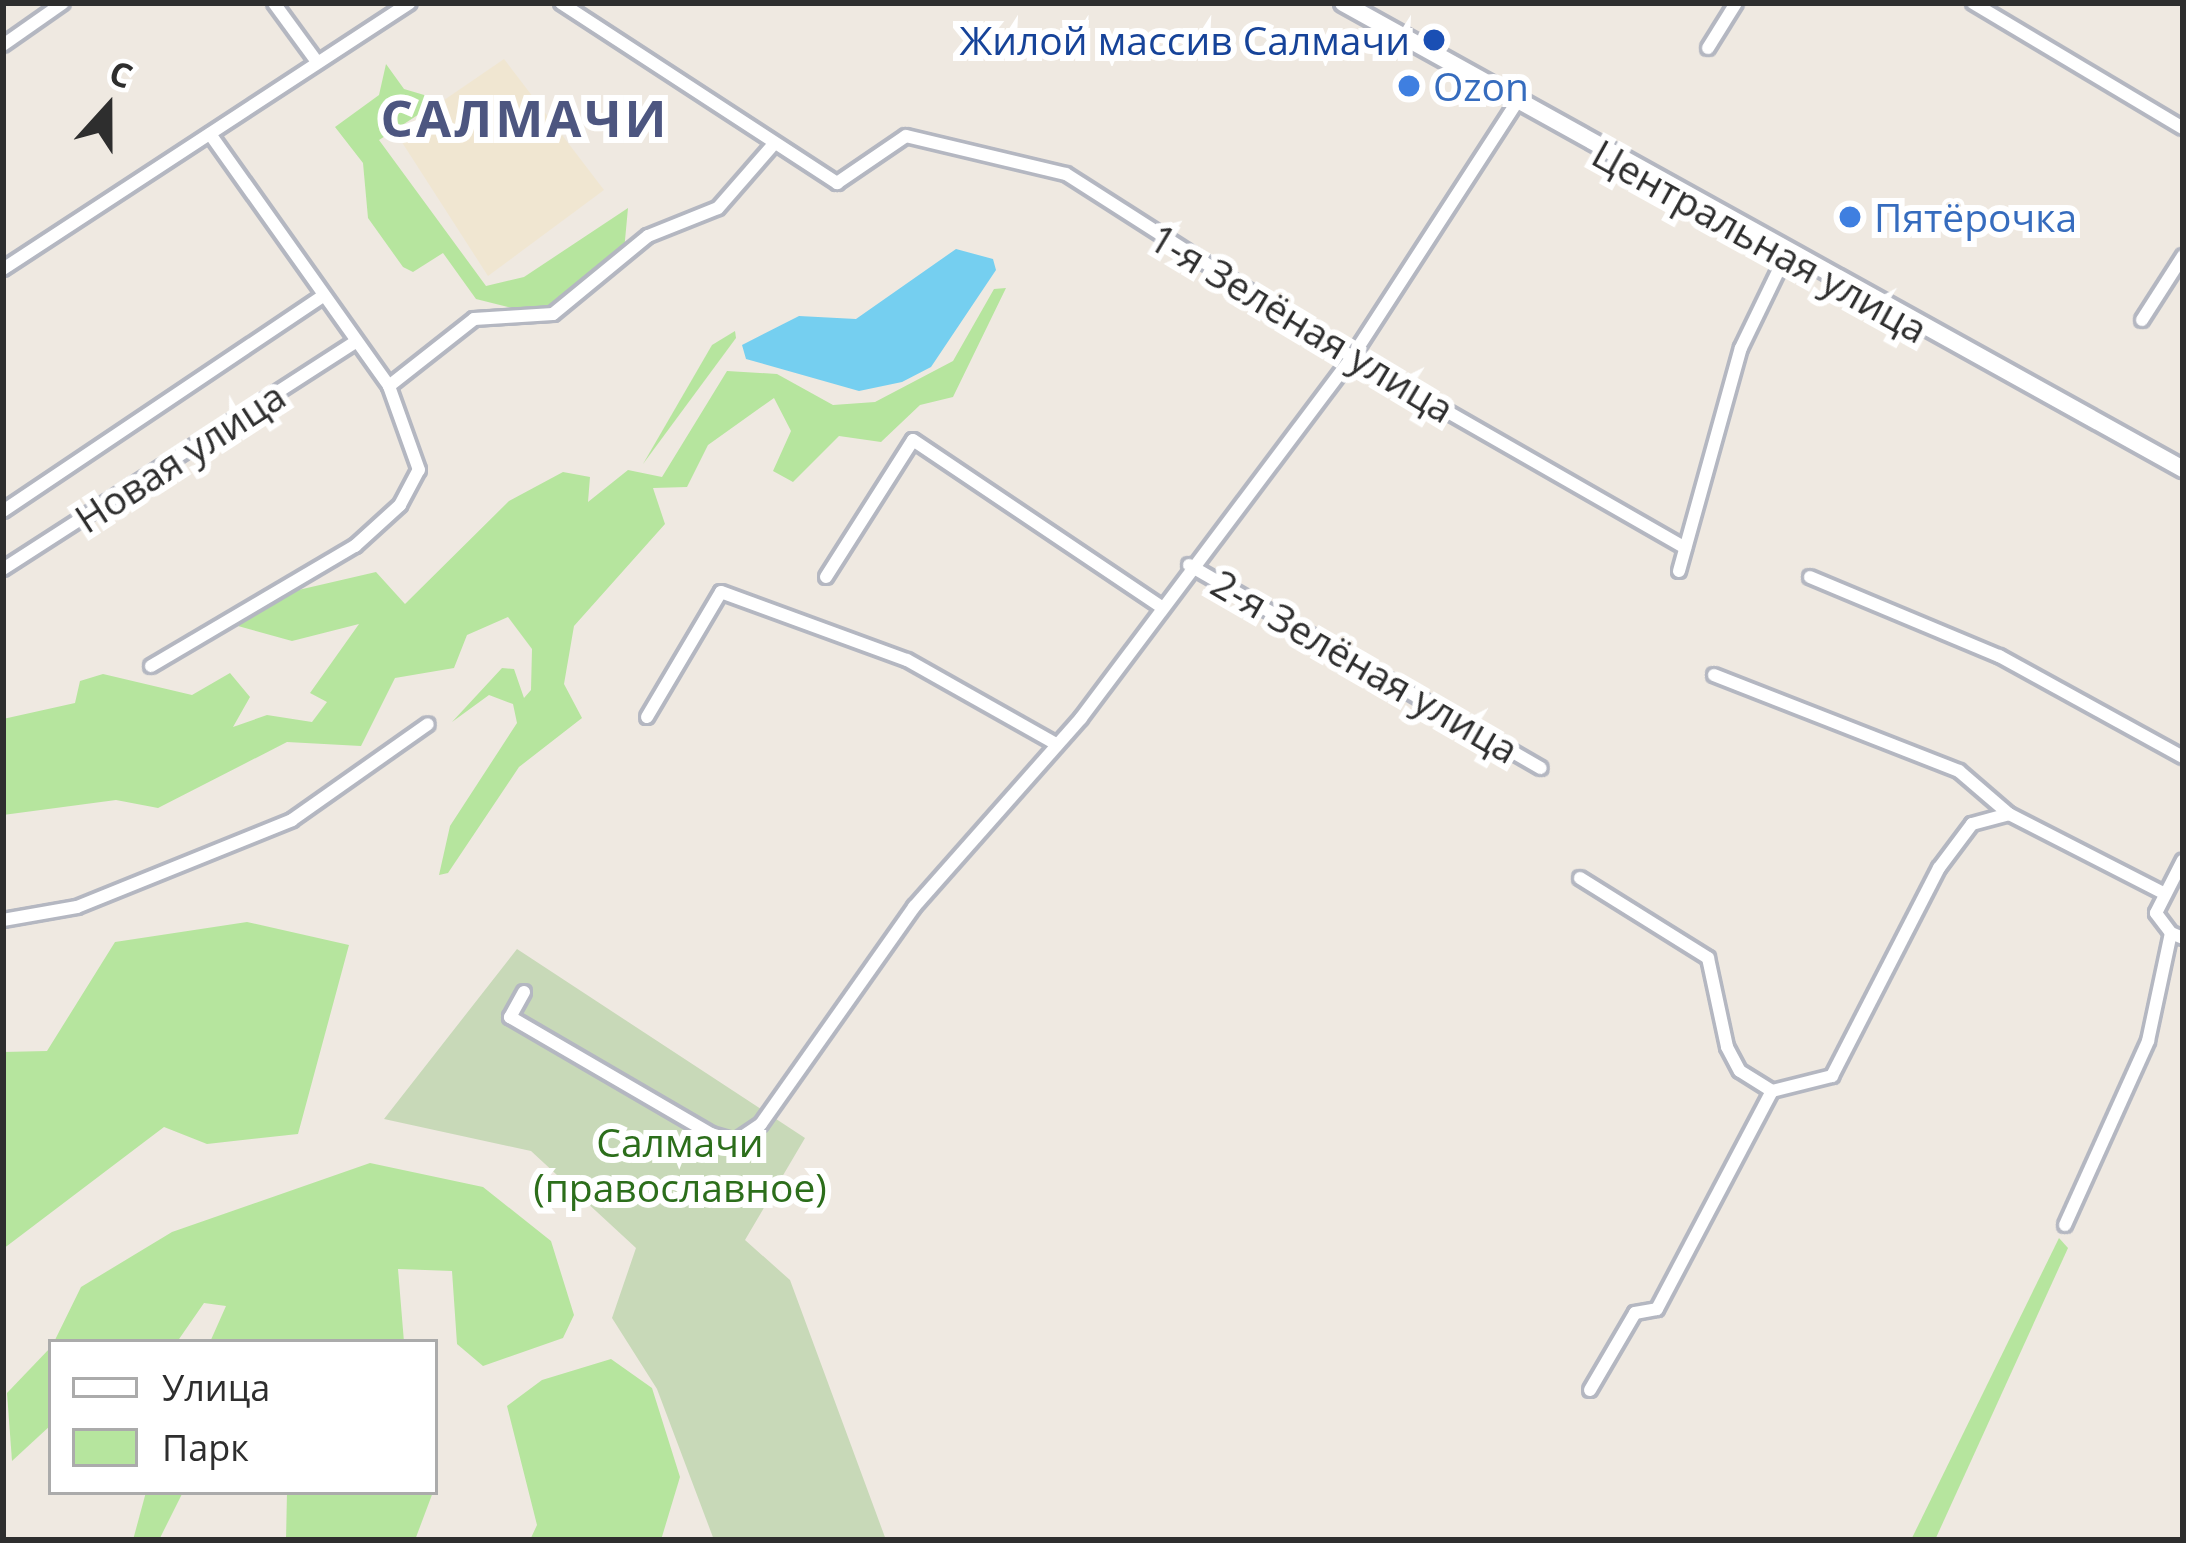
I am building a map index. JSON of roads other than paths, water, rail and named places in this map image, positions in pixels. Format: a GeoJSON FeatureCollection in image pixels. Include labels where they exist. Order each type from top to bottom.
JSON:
{"type":"FeatureCollection","features":[{"type":"Feature","properties":{"kind":"street"},"geometry":{"type":"LineString","coordinates":[[3,45],[63,3]]}},
{"type":"Feature","properties":{"kind":"street"},"geometry":{"type":"LineString","coordinates":[[274,3],[317,62]]}},
{"type":"Feature","properties":{"kind":"street"},"geometry":{"type":"LineString","coordinates":[[3,269],[410,3]]}},
{"type":"Feature","properties":{"kind":"street"},"geometry":{"type":"LineString","coordinates":[[389,386],[474,319],[553,314],[648,236],[718,208],[773,145],[561,3]]}},
{"type":"Feature","properties":{"kind":"street","name":"Центральная улица"},"geometry":{"type":"LineString","coordinates":[[1343,3],[1514,107],[2183,469]]}},
{"type":"Feature","properties":{"kind":"street"},"geometry":{"type":"LineString","coordinates":[[1708,48],[1736,3]]}},
{"type":"Feature","properties":{"kind":"street"},"geometry":{"type":"LineString","coordinates":[[1973,3],[2183,128]]}},
{"type":"Feature","properties":{"kind":"street"},"geometry":{"type":"LineString","coordinates":[[524,992],[510,1017],[736,1141],[761,1124],[914,907],[1056,744],[1352,357],[1514,107]]}},
{"type":"Feature","properties":{"kind":"street"},"geometry":{"type":"LineString","coordinates":[[151,666],[355,546],[400,505],[419,470],[389,386],[319,299],[210,134]]}},
{"type":"Feature","properties":{"kind":"street","name":"1-я Зелёная улица"},"geometry":{"type":"LineString","coordinates":[[773,145],[837,183],[906,136],[1066,174],[1352,357],[1685,548]]}},
{"type":"Feature","properties":{"kind":"street"},"geometry":{"type":"LineString","coordinates":[[2142,320],[2183,256]]}},
{"type":"Feature","properties":{"kind":"street"},"geometry":{"type":"LineString","coordinates":[[1679,571],[1741,348],[1785,257]]}},
{"type":"Feature","properties":{"kind":"street","name":"Новая улица"},"geometry":{"type":"LineString","coordinates":[[3,511],[319,299]]}},
{"type":"Feature","properties":{"kind":"street","name":"Новая улица"},"geometry":{"type":"LineString","coordinates":[[3,569],[354,343]]}},
{"type":"Feature","properties":{"kind":"street","name":"2-я Зелёная улица"},"geometry":{"type":"LineString","coordinates":[[826,578],[913,440],[1160,606]]}},
{"type":"Feature","properties":{"kind":"street","name":"2-я Зелёная улица"},"geometry":{"type":"LineString","coordinates":[[1190,565],[1541,768]]}},
{"type":"Feature","properties":{"kind":"street"},"geometry":{"type":"LineString","coordinates":[[1810,577],[1999,656],[2183,757]]}},
{"type":"Feature","properties":{"kind":"street"},"geometry":{"type":"LineString","coordinates":[[647,717],[721,592],[907,660],[1056,744]]}},
{"type":"Feature","properties":{"kind":"street"},"geometry":{"type":"LineString","coordinates":[[1714,675],[1959,771],[2009,814],[2164,893]]}},
{"type":"Feature","properties":{"kind":"street"},"geometry":{"type":"LineString","coordinates":[[3,920],[77,907],[292,820],[428,724]]}},
{"type":"Feature","properties":{"kind":"street"},"geometry":{"type":"LineString","coordinates":[[1580,878],[1708,958],[1727,1047],[1740,1071],[1772,1091],[1832,1076],[1939,868],[1972,824],[2009,814]]}},
{"type":"Feature","properties":{"kind":"street"},"geometry":{"type":"LineString","coordinates":[[2065,1225],[2148,1041],[2177,935],[2156,913],[2183,860]]}},
{"type":"Feature","properties":{"kind":"street"},"geometry":{"type":"LineString","coordinates":[[1590,1390],[1635,1313],[1657,1309],[1772,1091]]}},
{"type":"Feature","properties":{"kind":"water"},"geometry":{"type":"Polygon","coordinates":[[[956,249],[993,259],[996,270],[931,367],[902,382],[859,391],[746,359],[742,345],[799,316],[856,319],[956,249]]]}},
{"type":"Feature","properties":{"kind":"place","name":"Жилой массив Салмачи"},"geometry":{"type":"Point","coordinates":[1434,40]}},
{"type":"Feature","properties":{"kind":"place","name":"Ozon"},"geometry":{"type":"Point","coordinates":[1409,86]}},
{"type":"Feature","properties":{"kind":"place","name":"Пятёрочка"},"geometry":{"type":"Point","coordinates":[1850,217]}},
{"type":"Feature","properties":{"kind":"district","name":"САЛМАЧИ"},"geometry":{"type":"Point","coordinates":[525,117]}},
{"type":"Feature","properties":{"kind":"park label","name":"Салмачи (православное)"},"geometry":{"type":"Point","coordinates":[680,1166]}}]}
